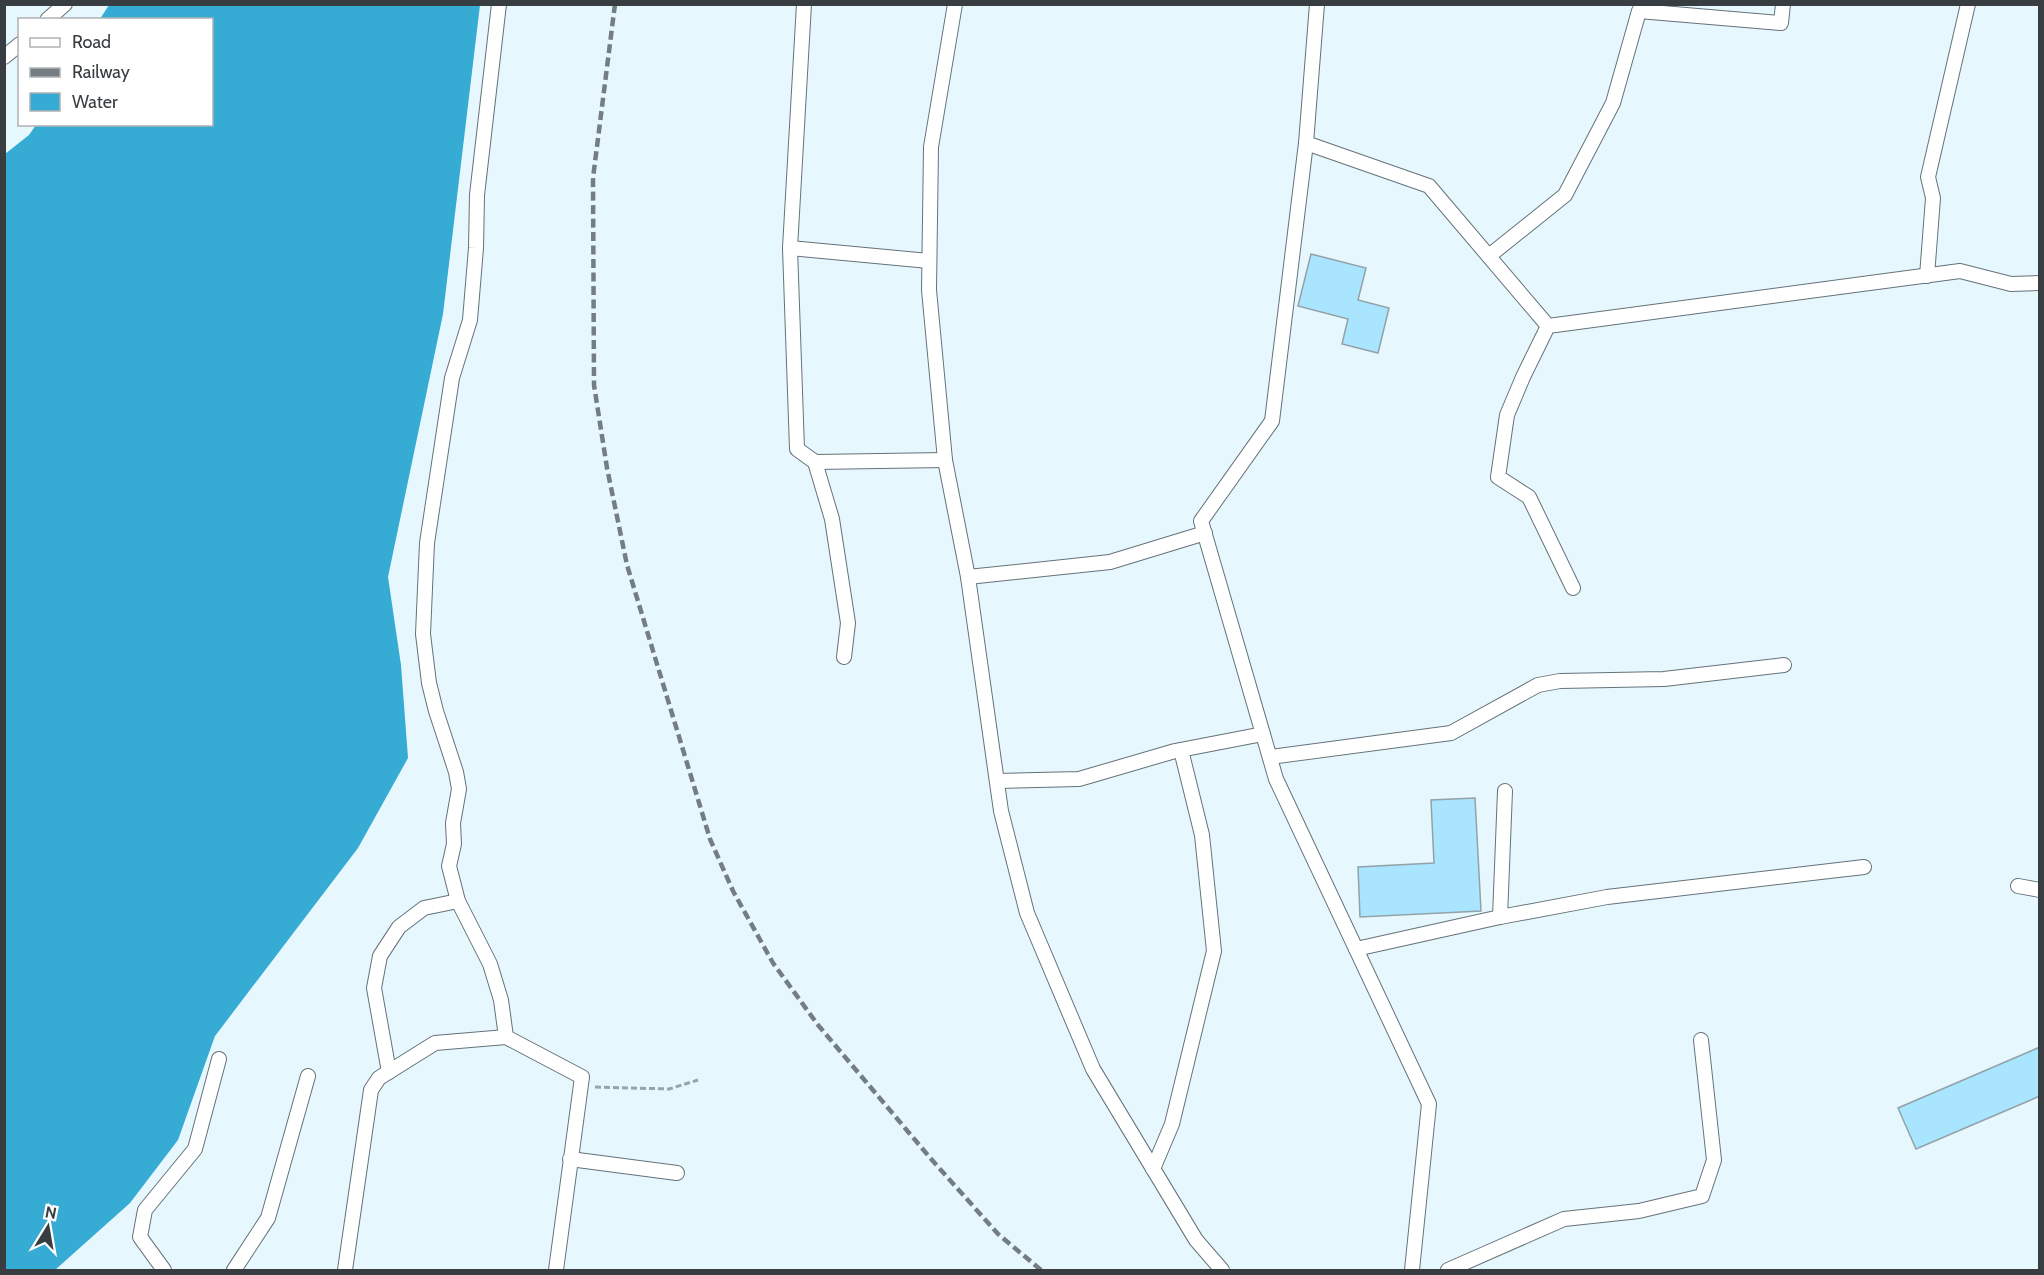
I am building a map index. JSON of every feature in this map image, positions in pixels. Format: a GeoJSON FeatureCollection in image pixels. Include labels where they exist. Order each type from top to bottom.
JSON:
{"type":"FeatureCollection","features":[{"type":"Feature","properties":{"kind":"street"},"geometry":{"type":"LineString","coordinates":[[49,18],[65,4]]}},
{"type":"Feature","properties":{"kind":"street"},"geometry":{"type":"LineString","coordinates":[[499,4],[477,195],[476,248],[470,320],[452,378],[427,543],[423,634],[429,683],[459,789],[453,824],[454,844],[449,866],[458,901],[490,964],[501,1000],[506,1037]]}},
{"type":"Feature","properties":{"kind":"street"},"geometry":{"type":"LineString","coordinates":[[804,4],[790,248],[797,448],[815,462],[832,519],[848,623],[844,657]]}},
{"type":"Feature","properties":{"kind":"street"},"geometry":{"type":"LineString","coordinates":[[955,4],[931,147],[929,290],[945,460],[968,577],[1001,811],[1027,913],[1093,1069],[1196,1240],[1222,1270]]}},
{"type":"Feature","properties":{"kind":"street"},"geometry":{"type":"LineString","coordinates":[[1317,4],[1306,143],[1272,422],[1201,520],[1276,779],[1429,1104],[1412,1270]]}},
{"type":"Feature","properties":{"kind":"street"},"geometry":{"type":"LineString","coordinates":[[1489,256],[1565,195],[1613,103],[1639,11],[1661,9],[1780,22],[1783,4]]}},
{"type":"Feature","properties":{"kind":"street"},"geometry":{"type":"LineString","coordinates":[[1927,276],[1933,198],[1928,177],[1968,4]]}},
{"type":"Feature","properties":{"kind":"street"},"geometry":{"type":"LineString","coordinates":[[4,57],[18,46]]}},
{"type":"Feature","properties":{"kind":"street"},"geometry":{"type":"LineString","coordinates":[[1306,143],[1430,186],[1548,326]]}},
{"type":"Feature","properties":{"kind":"street"},"geometry":{"type":"LineString","coordinates":[[790,248],[929,261]]}},
{"type":"Feature","properties":{"kind":"street"},"geometry":{"type":"LineString","coordinates":[[1548,326],[1960,272],[2011,284],[2040,283]]}},
{"type":"Feature","properties":{"kind":"street"},"geometry":{"type":"LineString","coordinates":[[1548,326],[1507,415],[1498,477],[1529,497],[1573,588]]}},
{"type":"Feature","properties":{"kind":"street"},"geometry":{"type":"LineString","coordinates":[[815,462],[945,460]]}},
{"type":"Feature","properties":{"kind":"street"},"geometry":{"type":"LineString","coordinates":[[968,577],[1110,562],[1205,534]]}},
{"type":"Feature","properties":{"kind":"street"},"geometry":{"type":"LineString","coordinates":[[1270,757],[1451,733],[1538,686],[1560,681],[1664,679],[1784,665]]}},
{"type":"Feature","properties":{"kind":"street"},"geometry":{"type":"LineString","coordinates":[[997,780],[1079,779],[1181,750],[1263,734]]}},
{"type":"Feature","properties":{"kind":"street"},"geometry":{"type":"LineString","coordinates":[[1153,1169],[1172,1124],[1214,951],[1202,835],[1181,750]]}},
{"type":"Feature","properties":{"kind":"street"},"geometry":{"type":"LineString","coordinates":[[1500,917],[1505,791]]}},
{"type":"Feature","properties":{"kind":"street"},"geometry":{"type":"LineString","coordinates":[[1356,949],[1500,917],[1607,897],[1864,867]]}},
{"type":"Feature","properties":{"kind":"street"},"geometry":{"type":"LineString","coordinates":[[2018,886],[2040,890]]}},
{"type":"Feature","properties":{"kind":"street"},"geometry":{"type":"LineString","coordinates":[[389,1072],[374,988],[380,956],[399,927],[424,908],[458,901]]}},
{"type":"Feature","properties":{"kind":"street"},"geometry":{"type":"LineString","coordinates":[[345,1270],[371,1090],[379,1078],[435,1042],[506,1037],[582,1077],[556,1270]]}},
{"type":"Feature","properties":{"kind":"street"},"geometry":{"type":"LineString","coordinates":[[1448,1270],[1564,1220],[1639,1211],[1702,1196],[1714,1160],[1701,1040]]}},
{"type":"Feature","properties":{"kind":"street"},"geometry":{"type":"LineString","coordinates":[[164,1270],[140,1237],[145,1210],[195,1149],[219,1059]]}},
{"type":"Feature","properties":{"kind":"street"},"geometry":{"type":"LineString","coordinates":[[234,1270],[268,1218],[308,1076]]}},
{"type":"Feature","properties":{"kind":"street"},"geometry":{"type":"LineString","coordinates":[[570,1159],[677,1173]]}},
{"type":"Feature","properties":{"kind":"path"},"geometry":{"type":"LineString","coordinates":[[582,1077],[592,1087],[669,1089],[698,1080]]}},
{"type":"Feature","properties":{"kind":"water"},"geometry":{"type":"Polygon","coordinates":[[[109,5],[480,5],[443,314],[388,577],[401,665],[408,758],[358,848],[215,1036],[178,1140],[130,1203],[55,1270],[5,1270],[5,154],[29,135],[35,126],[213,126],[213,18],[101,18],[109,5]]]}},
{"type":"Feature","properties":{"kind":"building"},"geometry":{"type":"Polygon","coordinates":[[[1311,254],[1366,268],[1358,300],[1389,308],[1378,353],[1342,344],[1348,319],[1298,306],[1311,254]]]}},
{"type":"Feature","properties":{"kind":"building"},"geometry":{"type":"Polygon","coordinates":[[[1475,798],[1481,911],[1360,917],[1358,867],[1434,863],[1431,800],[1475,798]]]}},
{"type":"Feature","properties":{"kind":"building"},"geometry":{"type":"Polygon","coordinates":[[[2040,1047],[2040,1096],[1916,1149],[1898,1108],[2040,1047]]]}},
{"type":"Feature","properties":{"kind":"railway"},"geometry":{"type":"LineString","coordinates":[[615,4],[593,178],[594,385],[607,468],[627,565],[710,839],[733,891],[773,963],[818,1025],[998,1234],[1041,1270]]}}]}
